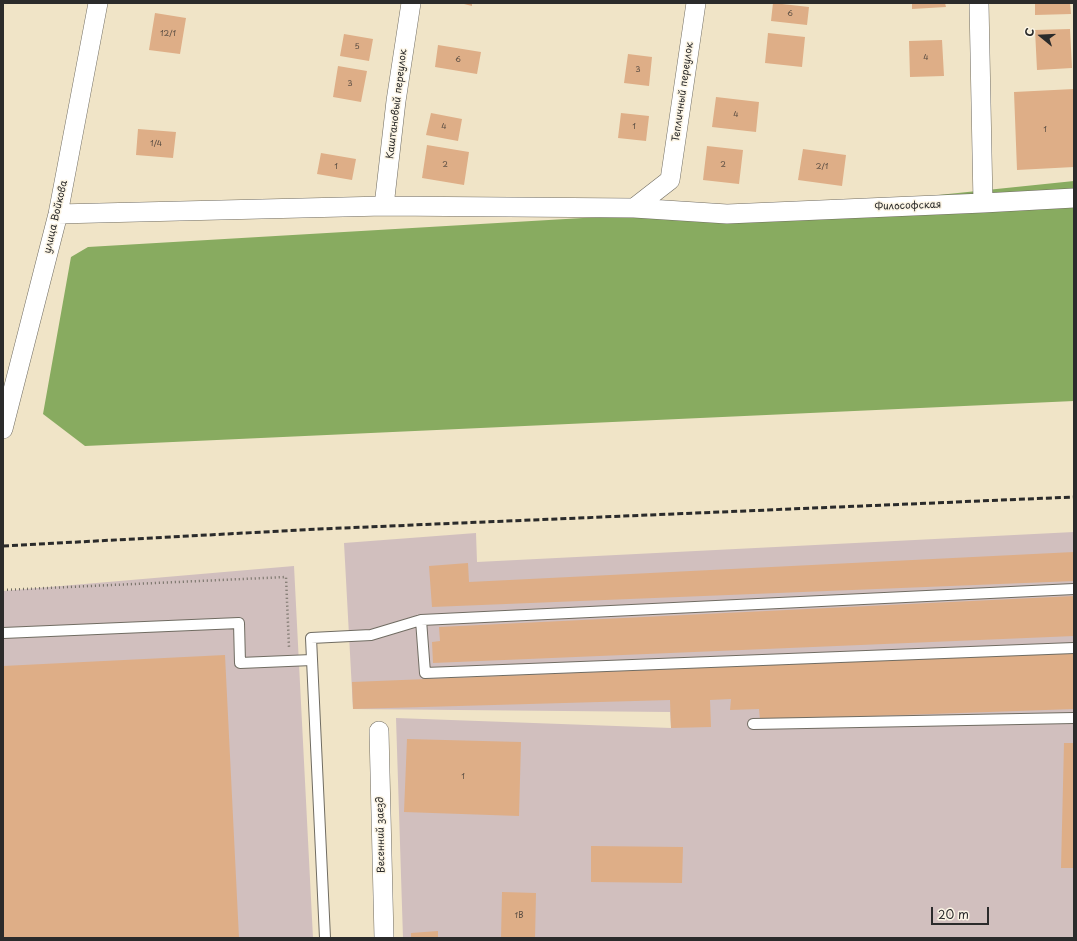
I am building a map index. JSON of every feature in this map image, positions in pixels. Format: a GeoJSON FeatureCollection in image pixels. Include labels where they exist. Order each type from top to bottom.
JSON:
{"type":"FeatureCollection","features":[{"type":"Feature","properties":{"kind":"street","name":"улица Войкова"},"geometry":{"type":"LineString","coordinates":[[3,429],[58,214],[98,3]]}},
{"type":"Feature","properties":{"kind":"street","name":"Каштановый переулок"},"geometry":{"type":"LineString","coordinates":[[384,206],[396,101],[411,3]]}},
{"type":"Feature","properties":{"kind":"street","name":"Тепличный переулок"},"geometry":{"type":"LineString","coordinates":[[634,208],[670,180],[696,3]]}},
{"type":"Feature","properties":{"kind":"street"},"geometry":{"type":"LineString","coordinates":[[979,3],[983,203]]}},
{"type":"Feature","properties":{"kind":"street","name":"Философская"},"geometry":{"type":"LineString","coordinates":[[58,214],[384,206],[634,208],[727,214],[1074,198]]}},
{"type":"Feature","properties":{"kind":"street","name":"Весенний заезд"},"geometry":{"type":"LineString","coordinates":[[379,731],[384,938]]}},
{"type":"Feature","properties":{"kind":"lane"},"geometry":{"type":"LineString","coordinates":[[325,938],[311,638],[372,635],[421,620],[1074,589]]}},
{"type":"Feature","properties":{"kind":"lane"},"geometry":{"type":"LineString","coordinates":[[421,620],[425,673],[1074,648]]}},
{"type":"Feature","properties":{"kind":"lane"},"geometry":{"type":"LineString","coordinates":[[3,633],[239,623],[240,663],[312,660]]}},
{"type":"Feature","properties":{"kind":"lane"},"geometry":{"type":"LineString","coordinates":[[753,724],[1074,718]]}},
{"type":"Feature","properties":{"kind":"path"},"geometry":{"type":"LineString","coordinates":[[3,590],[286,577],[290,661]]}},
{"type":"Feature","properties":{"kind":"shaded area"},"geometry":{"type":"Polygon","coordinates":[[[1074,532],[1074,938],[403,938],[396,718],[671,728],[670,712],[353,709],[344,543],[476,533],[477,562],[1074,532]]]}},
{"type":"Feature","properties":{"kind":"shaded area"},"geometry":{"type":"Polygon","coordinates":[[[294,566],[313,938],[3,938],[3,591],[294,566]]]}},
{"type":"Feature","properties":{"kind":"green space"},"geometry":{"type":"Polygon","coordinates":[[[1074,181],[1074,401],[85,446],[43,414],[71,257],[88,247],[890,200],[1074,181]]]}},
{"type":"Feature","properties":{"kind":"building"},"geometry":{"type":"Polygon","coordinates":[[[460,3],[472,3],[472,6],[460,3]]]}},
{"type":"Feature","properties":{"kind":"building"},"geometry":{"type":"Polygon","coordinates":[[[773,3],[809,7],[807,25],[771,21],[773,3]]]}},
{"type":"Feature","properties":{"kind":"building"},"geometry":{"type":"Polygon","coordinates":[[[912,3],[945,3],[946,7],[912,9],[912,3]]]}},
{"type":"Feature","properties":{"kind":"building"},"geometry":{"type":"Polygon","coordinates":[[[1035,3],[1070,3],[1071,14],[1035,15],[1035,3]]]}},
{"type":"Feature","properties":{"kind":"building"},"geometry":{"type":"Polygon","coordinates":[[[155,13],[186,18],[180,54],[149,50],[155,13]]]}},
{"type":"Feature","properties":{"kind":"building"},"geometry":{"type":"Polygon","coordinates":[[[1070,29],[1072,68],[1037,70],[1035,30],[1070,29]]]}},
{"type":"Feature","properties":{"kind":"building"},"geometry":{"type":"Polygon","coordinates":[[[768,33],[805,37],[802,67],[765,63],[768,33]]]}},
{"type":"Feature","properties":{"kind":"building"},"geometry":{"type":"Polygon","coordinates":[[[344,34],[373,39],[369,61],[340,56],[344,34]]]}},
{"type":"Feature","properties":{"kind":"building"},"geometry":{"type":"Polygon","coordinates":[[[942,40],[944,76],[910,77],[909,41],[942,40]]]}},
{"type":"Feature","properties":{"kind":"building"},"geometry":{"type":"Polygon","coordinates":[[[438,45],[481,52],[477,74],[435,67],[438,45]]]}},
{"type":"Feature","properties":{"kind":"building"},"geometry":{"type":"Polygon","coordinates":[[[628,54],[652,57],[649,86],[624,83],[628,54]]]}},
{"type":"Feature","properties":{"kind":"building"},"geometry":{"type":"Polygon","coordinates":[[[338,66],[367,71],[361,102],[333,97],[338,66]]]}},
{"type":"Feature","properties":{"kind":"building"},"geometry":{"type":"Polygon","coordinates":[[[1074,89],[1074,167],[1017,170],[1014,92],[1074,89]]]}},
{"type":"Feature","properties":{"kind":"building"},"geometry":{"type":"Polygon","coordinates":[[[716,97],[759,102],[756,132],[712,127],[716,97]]]}},
{"type":"Feature","properties":{"kind":"building"},"geometry":{"type":"Polygon","coordinates":[[[431,113],[462,119],[458,141],[426,135],[431,113]]]}},
{"type":"Feature","properties":{"kind":"building"},"geometry":{"type":"Polygon","coordinates":[[[621,113],[649,116],[646,141],[618,138],[621,113]]]}},
{"type":"Feature","properties":{"kind":"building"},"geometry":{"type":"Polygon","coordinates":[[[138,129],[176,132],[173,158],[136,155],[138,129]]]}},
{"type":"Feature","properties":{"kind":"building"},"geometry":{"type":"Polygon","coordinates":[[[427,145],[469,152],[464,185],[422,178],[427,145]]]}},
{"type":"Feature","properties":{"kind":"building"},"geometry":{"type":"Polygon","coordinates":[[[707,146],[743,150],[739,184],[703,180],[707,146]]]}},
{"type":"Feature","properties":{"kind":"building"},"geometry":{"type":"Polygon","coordinates":[[[803,149],[846,155],[842,186],[798,180],[803,149]]]}},
{"type":"Feature","properties":{"kind":"building"},"geometry":{"type":"Polygon","coordinates":[[[321,153],[356,159],[352,180],[317,174],[321,153]]]}},
{"type":"Feature","properties":{"kind":"building"},"geometry":{"type":"Polygon","coordinates":[[[1074,552],[1074,581],[432,607],[429,566],[468,563],[469,582],[1074,552]]]}},
{"type":"Feature","properties":{"kind":"building"},"geometry":{"type":"Polygon","coordinates":[[[1074,596],[1074,636],[433,663],[432,642],[440,641],[439,627],[1074,596]]]}},
{"type":"Feature","properties":{"kind":"building"},"geometry":{"type":"Polygon","coordinates":[[[1074,653],[1074,709],[760,720],[759,709],[730,710],[731,699],[710,700],[711,727],[671,728],[670,700],[353,709],[352,682],[1074,653]]]}},
{"type":"Feature","properties":{"kind":"building"},"geometry":{"type":"Polygon","coordinates":[[[225,655],[239,938],[3,938],[3,666],[225,655]]]}},
{"type":"Feature","properties":{"kind":"building"},"geometry":{"type":"Polygon","coordinates":[[[407,739],[521,742],[519,816],[404,812],[407,739]]]}},
{"type":"Feature","properties":{"kind":"building"},"geometry":{"type":"Polygon","coordinates":[[[1064,743],[1074,743],[1074,868],[1061,868],[1064,743]]]}},
{"type":"Feature","properties":{"kind":"building"},"geometry":{"type":"Polygon","coordinates":[[[591,846],[683,847],[682,883],[591,882],[591,846]]]}},
{"type":"Feature","properties":{"kind":"building"},"geometry":{"type":"Polygon","coordinates":[[[502,892],[536,893],[535,938],[501,938],[502,892]]]}},
{"type":"Feature","properties":{"kind":"building"},"geometry":{"type":"Polygon","coordinates":[[[438,931],[438,938],[411,938],[411,933],[438,931]]]}},
{"type":"Feature","properties":{"kind":"railway"},"geometry":{"type":"LineString","coordinates":[[3,546],[319,529],[1074,497]]}}]}
